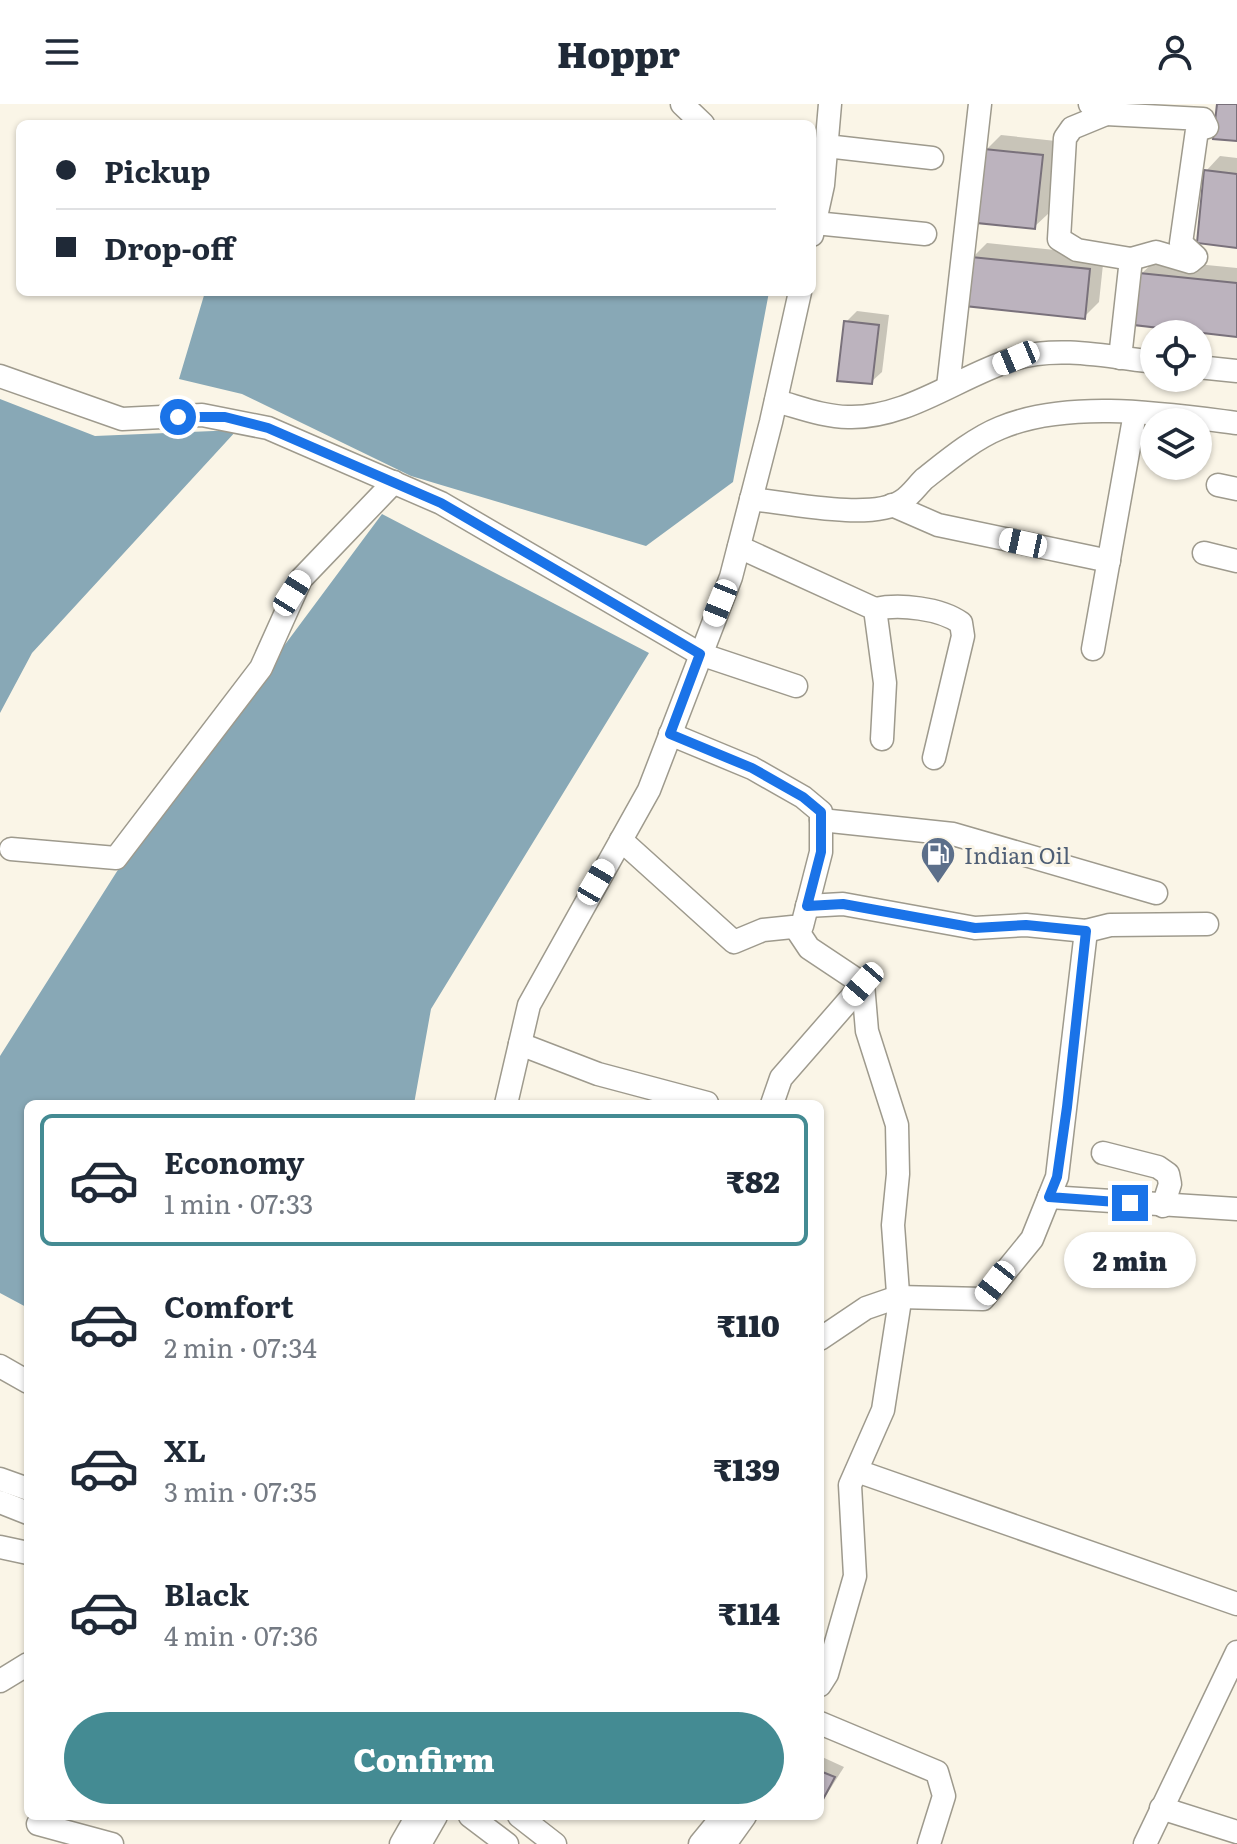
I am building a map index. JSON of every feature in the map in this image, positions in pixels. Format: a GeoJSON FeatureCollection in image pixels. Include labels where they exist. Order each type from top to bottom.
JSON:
{"type":"FeatureCollection","features":[{"type":"Feature","properties":{"kind":"street"},"geometry":{"type":"LineString","coordinates":[[682,104],[699,120]]}},
{"type":"Feature","properties":{"kind":"street"},"geometry":{"type":"LineString","coordinates":[[816,208],[830,104]]}},
{"type":"Feature","properties":{"kind":"street"},"geometry":{"type":"LineString","coordinates":[[948,387],[980,104]]}},
{"type":"Feature","properties":{"kind":"street"},"geometry":{"type":"LineString","coordinates":[[1098,109],[1203,119],[1207,127],[1197,130],[1181,243],[1196,257],[1190,262],[1156,252],[1131,259],[1077,250],[1059,239],[1065,138],[1072,128],[1098,109]]}},
{"type":"Feature","properties":{"kind":"street"},"geometry":{"type":"LineString","coordinates":[[826,146],[932,158]]}},
{"type":"Feature","properties":{"kind":"street"},"geometry":{"type":"LineString","coordinates":[[816,220],[925,234]]}},
{"type":"Feature","properties":{"kind":"street"},"geometry":{"type":"LineString","coordinates":[[1120,358],[1131,259]]}},
{"type":"Feature","properties":{"kind":"street"},"geometry":{"type":"LineString","coordinates":[[507,1100],[529,1005],[649,790],[731,577],[774,412],[799,296]]}},
{"type":"Feature","properties":{"kind":"street"},"geometry":{"type":"LineString","coordinates":[[774,412],[844,417],[887,413],[1016,358],[1081,354],[1140,360]]}},
{"type":"Feature","properties":{"kind":"street"},"geometry":{"type":"LineString","coordinates":[[1212,368],[1237,371]]}},
{"type":"Feature","properties":{"kind":"street"},"geometry":{"type":"LineString","coordinates":[[0,376],[122,419],[202,415],[268,428],[441,503],[700,654],[796,686]]}},
{"type":"Feature","properties":{"kind":"street"},"geometry":{"type":"LineString","coordinates":[[751,499],[858,509],[892,505],[902,501],[962,451],[1000,428],[1034,418],[1076,413],[1135,413],[1237,423]]}},
{"type":"Feature","properties":{"kind":"street"},"geometry":{"type":"LineString","coordinates":[[1093,649],[1135,413]]}},
{"type":"Feature","properties":{"kind":"street"},"geometry":{"type":"LineString","coordinates":[[11,849],[116,858],[261,668],[301,579],[394,482]]}},
{"type":"Feature","properties":{"kind":"street"},"geometry":{"type":"LineString","coordinates":[[892,505],[938,525],[1109,561]]}},
{"type":"Feature","properties":{"kind":"street"},"geometry":{"type":"LineString","coordinates":[[739,547],[875,609],[901,606],[952,617],[961,623],[963,636],[934,758]]}},
{"type":"Feature","properties":{"kind":"street"},"geometry":{"type":"LineString","coordinates":[[1204,553],[1237,561]]}},
{"type":"Feature","properties":{"kind":"street"},"geometry":{"type":"LineString","coordinates":[[875,609],[885,683],[882,739]]}},
{"type":"Feature","properties":{"kind":"street"},"geometry":{"type":"LineString","coordinates":[[621,840],[734,942],[763,930],[802,926],[821,852],[821,812],[803,797],[752,768],[670,734]]}},
{"type":"Feature","properties":{"kind":"street"},"geometry":{"type":"LineString","coordinates":[[821,820],[953,834],[1156,893]]}},
{"type":"Feature","properties":{"kind":"street"},"geometry":{"type":"LineString","coordinates":[[807,906],[843,904],[966,927],[1026,925],[1086,931],[1110,925],[1207,924]]}},
{"type":"Feature","properties":{"kind":"street"},"geometry":{"type":"LineString","coordinates":[[795,927],[809,948],[863,984]]}},
{"type":"Feature","properties":{"kind":"street"},"geometry":{"type":"LineString","coordinates":[[824,1336],[866,1308],[898,1297],[983,1299],[1032,1239],[1057,1177],[1086,931]]}},
{"type":"Feature","properties":{"kind":"street"},"geometry":{"type":"LineString","coordinates":[[773,1100],[781,1078],[863,984]]}},
{"type":"Feature","properties":{"kind":"street"},"geometry":{"type":"LineString","coordinates":[[824,1679],[855,1576],[850,1485],[886,1399],[898,1297],[893,1225],[898,1174],[897,1125],[867,1031],[863,984]]}},
{"type":"Feature","properties":{"kind":"street"},"geometry":{"type":"LineString","coordinates":[[520,1044],[598,1074],[696,1100]]}},
{"type":"Feature","properties":{"kind":"street"},"geometry":{"type":"LineString","coordinates":[[1103,1153],[1158,1167],[1168,1174],[1170,1184],[1163,1206]]}},
{"type":"Feature","properties":{"kind":"street"},"geometry":{"type":"LineString","coordinates":[[1049,1197],[1237,1209]]}},
{"type":"Feature","properties":{"kind":"street"},"geometry":{"type":"LineString","coordinates":[[0,1366],[24,1380]]}},
{"type":"Feature","properties":{"kind":"street"},"geometry":{"type":"LineString","coordinates":[[857,1471],[1237,1604]]}},
{"type":"Feature","properties":{"kind":"street"},"geometry":{"type":"LineString","coordinates":[[0,1479],[24,1488]]}},
{"type":"Feature","properties":{"kind":"street"},"geometry":{"type":"LineString","coordinates":[[0,1502],[24,1511]]}},
{"type":"Feature","properties":{"kind":"street"},"geometry":{"type":"LineString","coordinates":[[0,1547],[24,1552]]}},
{"type":"Feature","properties":{"kind":"street"},"geometry":{"type":"LineString","coordinates":[[1152,1842],[1161,1808],[1237,1652]]}},
{"type":"Feature","properties":{"kind":"street"},"geometry":{"type":"LineString","coordinates":[[0,1681],[24,1666]]}},
{"type":"Feature","properties":{"kind":"street"},"geometry":{"type":"LineString","coordinates":[[824,1725],[937,1772],[944,1796],[929,1844]]}},
{"type":"Feature","properties":{"kind":"street"},"geometry":{"type":"LineString","coordinates":[[1161,1808],[1237,1832]]}},
{"type":"Feature","properties":{"kind":"street"},"geometry":{"type":"LineString","coordinates":[[401,1844],[415,1820]]}},
{"type":"Feature","properties":{"kind":"street"},"geometry":{"type":"LineString","coordinates":[[420,1844],[434,1820]]}},
{"type":"Feature","properties":{"kind":"street"},"geometry":{"type":"LineString","coordinates":[[475,1820],[507,1844]]}},
{"type":"Feature","properties":{"kind":"street"},"geometry":{"type":"LineString","coordinates":[[524,1820],[555,1844]]}},
{"type":"Feature","properties":{"kind":"street"},"geometry":{"type":"LineString","coordinates":[[700,1844],[720,1820]]}},
{"type":"Feature","properties":{"kind":"street"},"geometry":{"type":"LineString","coordinates":[[725,1844],[742,1820]]}},
{"type":"Feature","properties":{"kind":"street"},"geometry":{"type":"LineString","coordinates":[[38,1824],[112,1844]]}},
{"type":"Feature","properties":{"kind":"water"},"geometry":{"type":"Polygon","coordinates":[[[204,296],[768,296],[733,482],[646,546],[411,476],[242,394],[179,379],[204,296]]]}},
{"type":"Feature","properties":{"kind":"water"},"geometry":{"type":"Polygon","coordinates":[[[0,399],[95,436],[237,430],[32,653],[0,713],[0,399]]]}},
{"type":"Feature","properties":{"kind":"water"},"geometry":{"type":"Polygon","coordinates":[[[382,514],[649,653],[431,1009],[415,1100],[24,1100],[24,1306],[0,1293],[0,1056],[121,865],[382,514]]]}},
{"type":"Feature","properties":{"kind":"building"},"geometry":{"type":"Polygon","coordinates":[[[1217,104],[1237,104],[1237,141],[1213,139],[1217,104]]]}},
{"type":"Feature","properties":{"kind":"building"},"geometry":{"type":"Polygon","coordinates":[[[984,149],[1043,155],[1035,229],[977,223],[984,149]]]}},
{"type":"Feature","properties":{"kind":"building"},"geometry":{"type":"Polygon","coordinates":[[[1204,170],[1237,174],[1237,248],[1197,243],[1204,170]]]}},
{"type":"Feature","properties":{"kind":"building"},"geometry":{"type":"Polygon","coordinates":[[[971,257],[1090,269],[1085,319],[965,306],[971,257]]]}},
{"type":"Feature","properties":{"kind":"building"},"geometry":{"type":"Polygon","coordinates":[[[1139,273],[1237,283],[1237,337],[1212,334],[1212,320],[1140,320],[1140,326],[1134,325],[1139,273]]]}},
{"type":"Feature","properties":{"kind":"building"},"geometry":{"type":"Polygon","coordinates":[[[844,321],[879,325],[872,384],[837,381],[844,321]]]}},
{"type":"Feature","properties":{"kind":"building"},"geometry":{"type":"Polygon","coordinates":[[[824,1773],[835,1777],[824,1798],[824,1773]]]}},
{"type":"Feature","properties":{"kind":"place","name":"Indian Oil"},"geometry":{"type":"Point","coordinates":[938,885]}},
{"type":"Feature","properties":{"kind":"route"},"geometry":{"type":"LineString","coordinates":[[178,417],[225,417],[268,428],[441,503],[700,654],[670,734],[752,768],[803,797],[821,812],[821,852],[807,906],[843,904],[975,928],[1026,925],[1086,931],[1067,1107],[1057,1177],[1049,1197],[1130,1203]]}}]}
